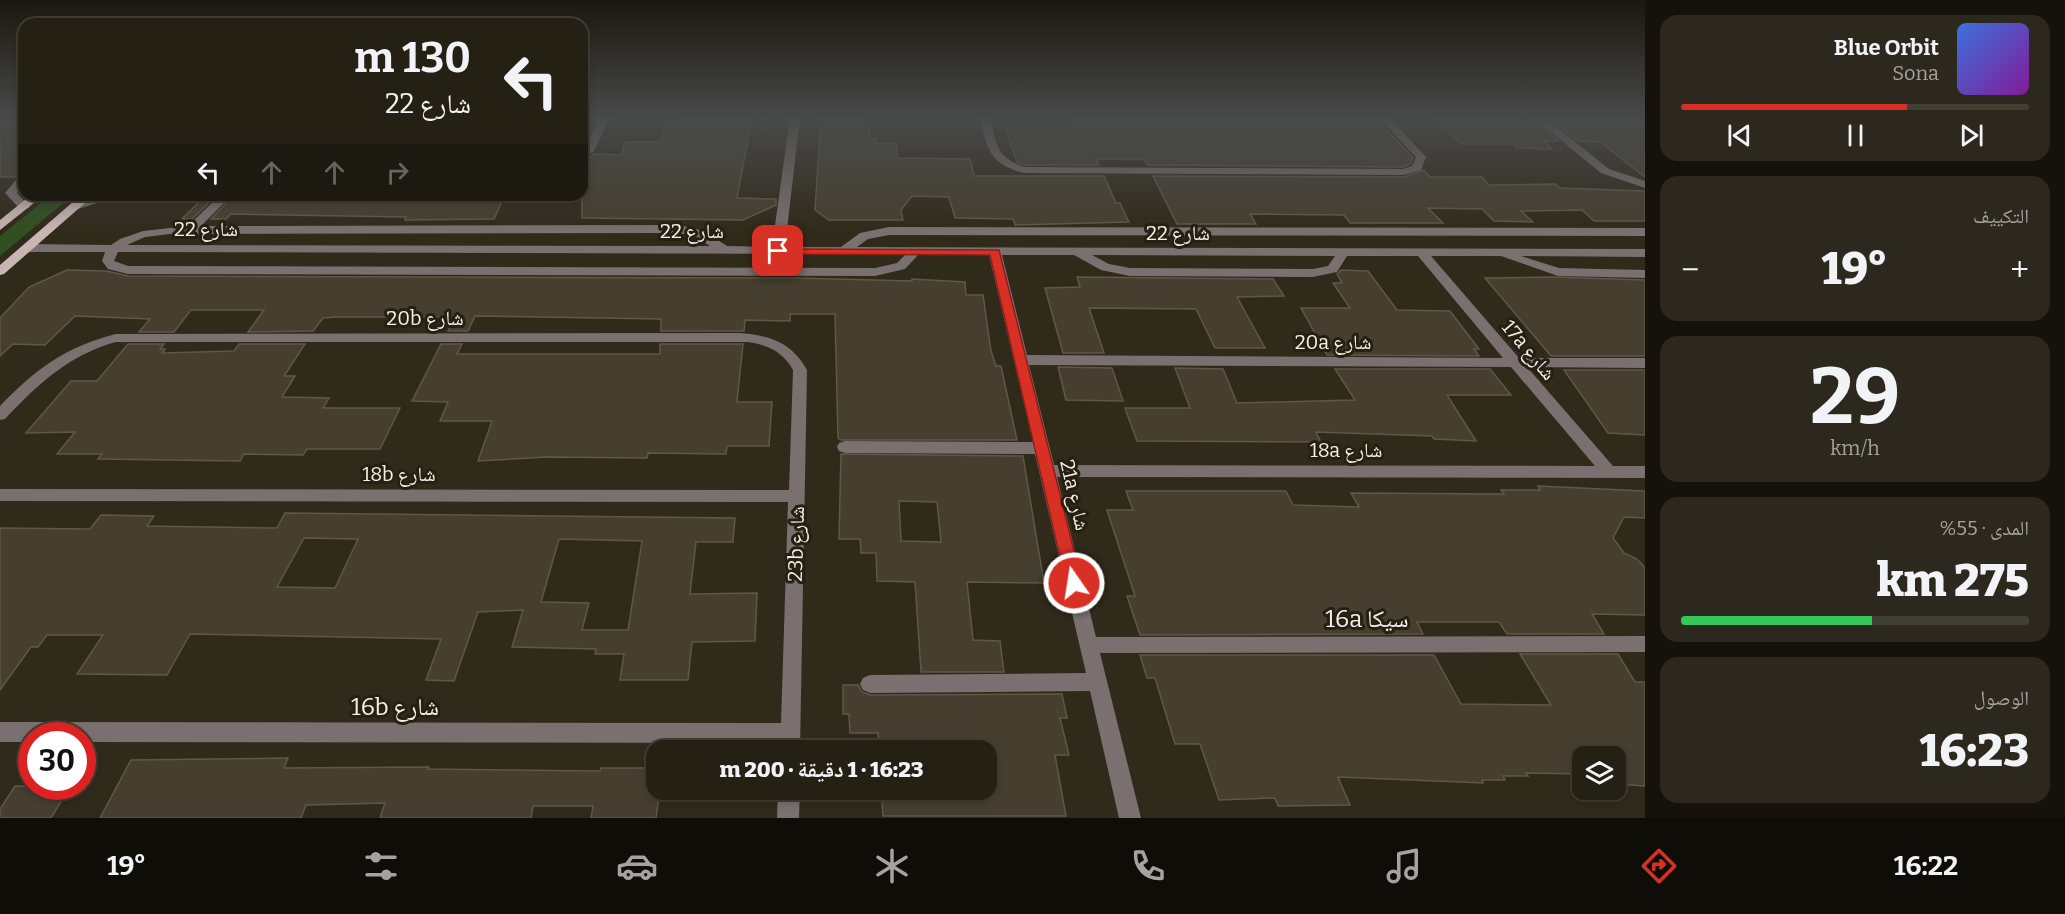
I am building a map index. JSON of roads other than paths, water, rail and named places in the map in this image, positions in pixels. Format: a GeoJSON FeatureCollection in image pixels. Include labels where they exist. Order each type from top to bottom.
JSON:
{"type":"FeatureCollection","features":[{"type":"Feature","properties":{"kind":"main road"},"geometry":{"type":"LineString","coordinates":[[0,226],[31,201]]}},
{"type":"Feature","properties":{"kind":"main road"},"geometry":{"type":"LineString","coordinates":[[0,271],[81,201]]}},
{"type":"Feature","properties":{"kind":"street"},"geometry":{"type":"LineString","coordinates":[[778,251],[790,155]]}},
{"type":"Feature","properties":{"kind":"street"},"geometry":{"type":"LineString","coordinates":[[995,155],[1004,164],[1035,171],[1404,172],[1417,168],[1421,157],[1419,155]]}},
{"type":"Feature","properties":{"kind":"street"},"geometry":{"type":"LineString","coordinates":[[1585,155],[1605,171],[1645,185]]}},
{"type":"Feature","properties":{"kind":"street"},"geometry":{"type":"LineString","coordinates":[[18,184],[11,193],[18,201]]}},
{"type":"Feature","properties":{"kind":"street"},"geometry":{"type":"LineString","coordinates":[[18,201],[24,207]]}},
{"type":"Feature","properties":{"kind":"street"},"geometry":{"type":"LineString","coordinates":[[72,208],[96,201]]}},
{"type":"Feature","properties":{"kind":"street"},"geometry":{"type":"LineString","coordinates":[[191,230],[220,201]]}},
{"type":"Feature","properties":{"kind":"street"},"geometry":{"type":"LineString","coordinates":[[725,251],[700,234],[679,229],[191,230],[149,233],[114,248],[108,261],[112,266],[128,270],[874,272],[901,266],[915,252]]}},
{"type":"Feature","properties":{"kind":"street"},"geometry":{"type":"LineString","coordinates":[[843,251],[864,236],[889,231],[1645,232]]}},
{"type":"Feature","properties":{"kind":"street","name":"شارع 22"},"geometry":{"type":"LineString","coordinates":[[26,248],[1645,253]]}},
{"type":"Feature","properties":{"kind":"street","name":"21a شارع"},"geometry":{"type":"LineString","coordinates":[[995,252],[1130,818]]}},
{"type":"Feature","properties":{"kind":"street"},"geometry":{"type":"LineString","coordinates":[[1078,252],[1105,267],[1130,272],[1313,273],[1333,269],[1343,252]]}},
{"type":"Feature","properties":{"kind":"street","name":"17a شارع"},"geometry":{"type":"LineString","coordinates":[[1421,252],[1609,472]]}},
{"type":"Feature","properties":{"kind":"street"},"geometry":{"type":"LineString","coordinates":[[1499,252],[1558,273],[1645,274]]}},
{"type":"Feature","properties":{"kind":"street","name":"20b شارع"},"geometry":{"type":"LineString","coordinates":[[0,415],[42,372],[70,353],[99,341],[131,336],[749,337],[780,346]]}},
{"type":"Feature","properties":{"kind":"street","name":"23b شارع"},"geometry":{"type":"LineString","coordinates":[[780,346],[790,352],[800,370],[790,740]]}},
{"type":"Feature","properties":{"kind":"street","name":"20a شارع"},"geometry":{"type":"LineString","coordinates":[[1021,360],[1645,363]]}},
{"type":"Feature","properties":{"kind":"street"},"geometry":{"type":"LineString","coordinates":[[845,447],[1042,448]]}},
{"type":"Feature","properties":{"kind":"street","name":"18a شارع"},"geometry":{"type":"LineString","coordinates":[[1047,471],[1645,472]]}},
{"type":"Feature","properties":{"kind":"street","name":"18b شارع"},"geometry":{"type":"LineString","coordinates":[[0,495],[798,496]]}},
{"type":"Feature","properties":{"kind":"street","name":"16a سيكا"},"geometry":{"type":"LineString","coordinates":[[1089,645],[1645,644]]}},
{"type":"Feature","properties":{"kind":"street"},"geometry":{"type":"LineString","coordinates":[[870,684],[1097,682]]}},
{"type":"Feature","properties":{"kind":"street","name":"16b شارع"},"geometry":{"type":"LineString","coordinates":[[0,732],[702,740]]}},
{"type":"Feature","properties":{"kind":"street"},"geometry":{"type":"LineString","coordinates":[[788,818],[789,800]]}}]}
